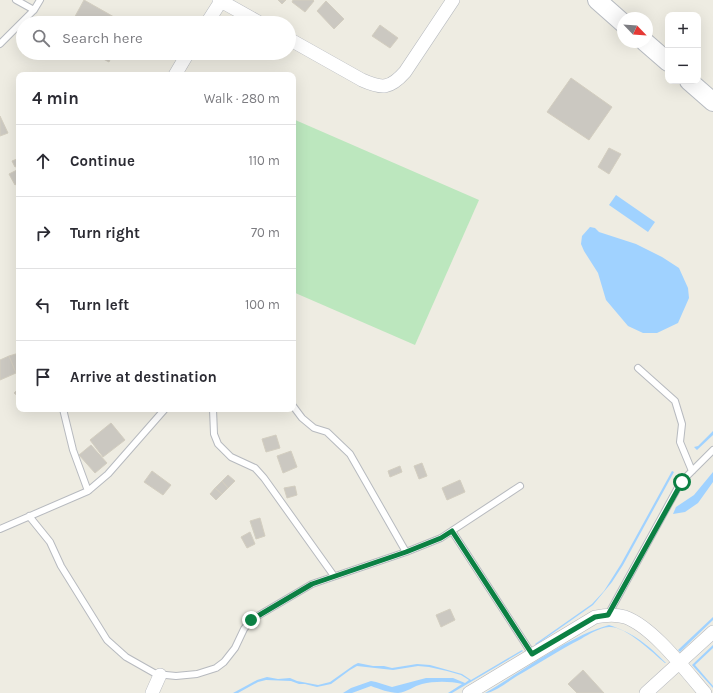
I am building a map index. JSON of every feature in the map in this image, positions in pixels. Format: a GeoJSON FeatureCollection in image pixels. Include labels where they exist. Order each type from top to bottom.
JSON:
{"type":"FeatureCollection","features":[{"type":"Feature","properties":{"kind":"street"},"geometry":{"type":"LineString","coordinates":[[211,16],[220,0],[248,16]]}},
{"type":"Feature","properties":{"kind":"street"},"geometry":{"type":"LineString","coordinates":[[296,43],[362,80],[374,85],[384,86],[396,82],[405,72],[453,0]]}},
{"type":"Feature","properties":{"kind":"street"},"geometry":{"type":"LineString","coordinates":[[597,0],[617,18]]}},
{"type":"Feature","properties":{"kind":"street"},"geometry":{"type":"LineString","coordinates":[[652,48],[665,59]]}},
{"type":"Feature","properties":{"kind":"street"},"geometry":{"type":"LineString","coordinates":[[177,72],[184,60]]}},
{"type":"Feature","properties":{"kind":"street"},"geometry":{"type":"LineString","coordinates":[[692,84],[713,102]]}},
{"type":"Feature","properties":{"kind":"street"},"geometry":{"type":"LineString","coordinates":[[469,693],[595,617],[608,615],[624,617],[636,622],[658,641],[705,693]]}},
{"type":"Feature","properties":{"kind":"street"},"geometry":{"type":"LineString","coordinates":[[646,693],[713,632]]}},
{"type":"Feature","properties":{"kind":"street"},"geometry":{"type":"LineString","coordinates":[[152,693],[160,675]]}},
{"type":"Feature","properties":{"kind":"lane"},"geometry":{"type":"LineString","coordinates":[[16,0],[34,10]]}},
{"type":"Feature","properties":{"kind":"lane"},"geometry":{"type":"LineString","coordinates":[[28,16],[40,0]]}},
{"type":"Feature","properties":{"kind":"lane"},"geometry":{"type":"LineString","coordinates":[[0,44],[16,28]]}},
{"type":"Feature","properties":{"kind":"lane"},"geometry":{"type":"LineString","coordinates":[[638,368],[675,401],[682,424],[680,442],[692,471]]}},
{"type":"Feature","properties":{"kind":"lane"},"geometry":{"type":"LineString","coordinates":[[296,410],[302,418],[314,428],[327,432],[350,454],[406,552]]}},
{"type":"Feature","properties":{"kind":"lane"},"geometry":{"type":"LineString","coordinates":[[64,412],[73,450],[88,491]]}},
{"type":"Feature","properties":{"kind":"lane"},"geometry":{"type":"LineString","coordinates":[[0,529],[88,491],[108,474],[162,412]]}},
{"type":"Feature","properties":{"kind":"lane"},"geometry":{"type":"LineString","coordinates":[[213,412],[214,434],[218,444],[231,457],[255,468],[264,478],[334,576]]}},
{"type":"Feature","properties":{"kind":"lane"},"geometry":{"type":"LineString","coordinates":[[608,615],[682,482],[713,450]]}},
{"type":"Feature","properties":{"kind":"lane"},"geometry":{"type":"LineString","coordinates":[[29,516],[50,542],[61,566],[107,640],[126,657],[160,675],[176,676],[197,674],[216,668],[224,662],[235,648],[244,629],[251,620],[312,584],[406,552],[441,538],[520,486]]}},
{"type":"Feature","properties":{"kind":"lane"},"geometry":{"type":"LineString","coordinates":[[452,531],[532,654]]}},
{"type":"Feature","properties":{"kind":"green space"},"geometry":{"type":"Polygon","coordinates":[[[296,120],[479,200],[415,345],[296,293],[296,120]]]}},
{"type":"Feature","properties":{"kind":"water"},"geometry":{"type":"Polygon","coordinates":[[[616,195],[655,222],[648,232],[609,205],[616,195]]]}},
{"type":"Feature","properties":{"kind":"water"},"geometry":{"type":"Polygon","coordinates":[[[590,227],[595,228],[599,232],[636,244],[662,257],[679,268],[688,288],[689,298],[678,323],[657,333],[643,333],[628,326],[606,300],[598,273],[581,244],[582,236],[590,227]]]}},
{"type":"Feature","properties":{"kind":"water"},"geometry":{"type":"Polygon","coordinates":[[[713,431],[713,435],[697,450],[694,447],[698,446],[713,431]]]}},
{"type":"Feature","properties":{"kind":"water"},"geometry":{"type":"Polygon","coordinates":[[[672,471],[674,472],[623,565],[612,582],[593,605],[536,645],[535,644],[592,604],[604,591],[621,564],[672,471]]]}},
{"type":"Feature","properties":{"kind":"water"},"geometry":{"type":"Polygon","coordinates":[[[713,472],[713,482],[698,503],[685,512],[673,514],[676,507],[694,495],[713,472]]]}},
{"type":"Feature","properties":{"kind":"water"},"geometry":{"type":"Polygon","coordinates":[[[713,617],[713,620],[680,652],[678,650],[713,617]]]}},
{"type":"Feature","properties":{"kind":"water"},"geometry":{"type":"Polygon","coordinates":[[[609,625],[618,628],[626,632],[640,640],[666,663],[631,635],[616,628],[609,627],[594,632],[497,689],[485,693],[561,646],[593,630],[609,625]]]}},
{"type":"Feature","properties":{"kind":"water"},"geometry":{"type":"Polygon","coordinates":[[[713,645],[713,648],[695,665],[713,686],[713,688],[692,665],[713,645]]]}},
{"type":"Feature","properties":{"kind":"water"},"geometry":{"type":"Polygon","coordinates":[[[522,650],[523,651],[452,693],[448,693],[462,684],[432,682],[398,693],[388,692],[371,686],[352,693],[343,693],[351,688],[371,681],[392,687],[426,678],[453,678],[465,683],[469,680],[461,675],[429,667],[418,666],[393,670],[357,666],[331,684],[317,687],[291,681],[266,680],[258,682],[238,693],[233,693],[257,680],[267,677],[278,679],[290,678],[297,681],[318,685],[330,682],[358,663],[392,668],[417,664],[430,665],[462,674],[471,680],[522,650]]]}},
{"type":"Feature","properties":{"kind":"building"},"geometry":{"type":"Polygon","coordinates":[[[84,0],[112,16],[75,16],[84,0]]]}},
{"type":"Feature","properties":{"kind":"building"},"geometry":{"type":"Polygon","coordinates":[[[278,0],[286,0],[282,4],[278,0]]]}},
{"type":"Feature","properties":{"kind":"building"},"geometry":{"type":"Polygon","coordinates":[[[293,0],[314,1],[305,12],[292,2],[293,0]]]}},
{"type":"Feature","properties":{"kind":"building"},"geometry":{"type":"Polygon","coordinates":[[[326,1],[344,19],[334,29],[317,11],[326,1]]]}},
{"type":"Feature","properties":{"kind":"building"},"geometry":{"type":"Polygon","coordinates":[[[380,25],[398,38],[390,48],[372,36],[380,25]]]}},
{"type":"Feature","properties":{"kind":"building"},"geometry":{"type":"Polygon","coordinates":[[[571,78],[612,107],[589,140],[547,112],[571,78]]]}},
{"type":"Feature","properties":{"kind":"building"},"geometry":{"type":"Polygon","coordinates":[[[0,116],[8,133],[0,136],[0,116]]]}},
{"type":"Feature","properties":{"kind":"building"},"geometry":{"type":"Polygon","coordinates":[[[609,148],[621,154],[609,174],[598,167],[609,148]]]}},
{"type":"Feature","properties":{"kind":"building"},"geometry":{"type":"Polygon","coordinates":[[[16,159],[16,166],[15,167],[12,161],[16,159]]]}},
{"type":"Feature","properties":{"kind":"building"},"geometry":{"type":"Polygon","coordinates":[[[16,170],[15,185],[9,174],[16,170]]]}},
{"type":"Feature","properties":{"kind":"building"},"geometry":{"type":"Polygon","coordinates":[[[16,354],[16,373],[9,356],[16,354]]]}},
{"type":"Feature","properties":{"kind":"building"},"geometry":{"type":"Polygon","coordinates":[[[9,356],[16,373],[0,380],[0,360],[9,356]]]}},
{"type":"Feature","properties":{"kind":"building"},"geometry":{"type":"Polygon","coordinates":[[[111,423],[125,440],[103,457],[90,440],[111,423]]]}},
{"type":"Feature","properties":{"kind":"building"},"geometry":{"type":"Polygon","coordinates":[[[276,435],[280,448],[266,452],[262,439],[276,435]]]}},
{"type":"Feature","properties":{"kind":"building"},"geometry":{"type":"Polygon","coordinates":[[[91,445],[107,463],[95,473],[79,455],[91,445]]]}},
{"type":"Feature","properties":{"kind":"building"},"geometry":{"type":"Polygon","coordinates":[[[291,451],[297,467],[283,473],[277,456],[291,451]]]}},
{"type":"Feature","properties":{"kind":"building"},"geometry":{"type":"Polygon","coordinates":[[[422,463],[427,476],[419,479],[414,466],[422,463]]]}},
{"type":"Feature","properties":{"kind":"building"},"geometry":{"type":"Polygon","coordinates":[[[400,466],[402,472],[390,477],[388,471],[400,466]]]}},
{"type":"Feature","properties":{"kind":"building"},"geometry":{"type":"Polygon","coordinates":[[[152,471],[171,485],[163,495],[144,482],[152,471]]]}},
{"type":"Feature","properties":{"kind":"building"},"geometry":{"type":"Polygon","coordinates":[[[228,475],[235,481],[228,488],[222,481],[228,475]]]}},
{"type":"Feature","properties":{"kind":"building"},"geometry":{"type":"Polygon","coordinates":[[[460,480],[465,492],[447,500],[442,488],[460,480]]]}},
{"type":"Feature","properties":{"kind":"building"},"geometry":{"type":"Polygon","coordinates":[[[222,481],[228,488],[222,494],[215,488],[222,481]]]}},
{"type":"Feature","properties":{"kind":"building"},"geometry":{"type":"Polygon","coordinates":[[[295,486],[297,495],[287,498],[284,488],[295,486]]]}},
{"type":"Feature","properties":{"kind":"building"},"geometry":{"type":"Polygon","coordinates":[[[215,488],[222,494],[216,500],[210,494],[215,488]]]}},
{"type":"Feature","properties":{"kind":"building"},"geometry":{"type":"Polygon","coordinates":[[[260,518],[265,536],[256,539],[250,521],[260,518]]]}},
{"type":"Feature","properties":{"kind":"building"},"geometry":{"type":"Polygon","coordinates":[[[250,532],[255,544],[247,548],[241,537],[250,532]]]}},
{"type":"Feature","properties":{"kind":"building"},"geometry":{"type":"Polygon","coordinates":[[[450,609],[455,620],[441,627],[436,615],[450,609]]]}},
{"type":"Feature","properties":{"kind":"building"},"geometry":{"type":"Polygon","coordinates":[[[583,670],[604,693],[577,693],[568,684],[583,670]]]}},
{"type":"Feature","properties":{"kind":"route"},"geometry":{"type":"LineString","coordinates":[[251,620],[312,584],[406,552],[441,538],[452,531],[532,654],[595,617],[608,615],[682,482]]}}]}
